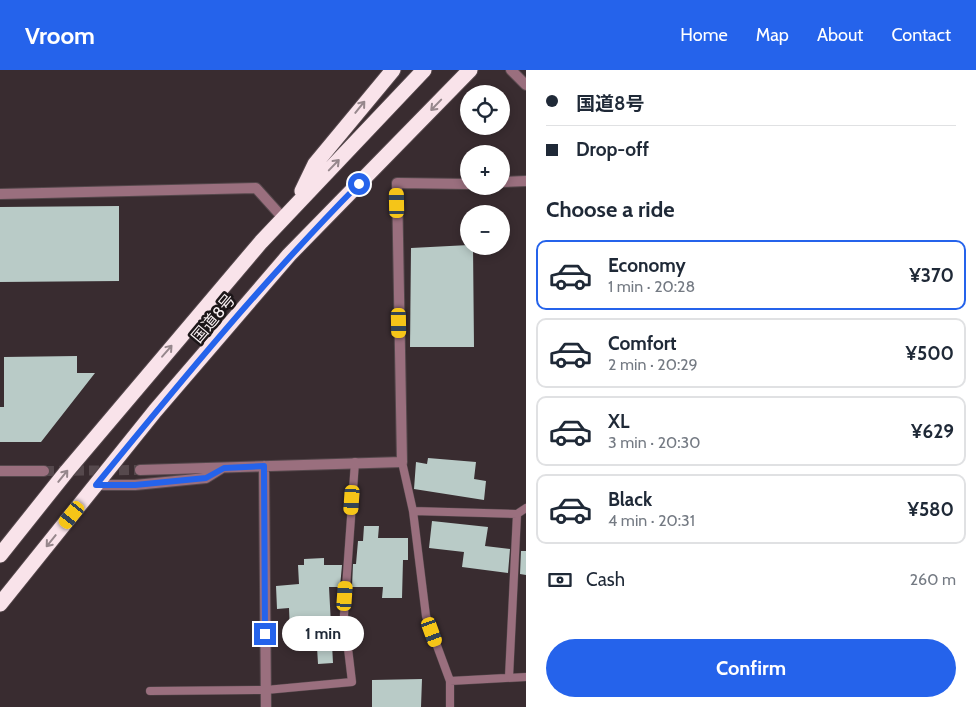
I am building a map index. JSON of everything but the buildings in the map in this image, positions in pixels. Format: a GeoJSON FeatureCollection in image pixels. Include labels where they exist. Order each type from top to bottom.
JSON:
{"type":"FeatureCollection","features":[{"type":"Feature","properties":{"kind":"highway"},"geometry":{"type":"LineString","coordinates":[[295,206],[315,164],[393,70]]}},
{"type":"Feature","properties":{"kind":"highway","name":"国道8号"},"geometry":{"type":"LineString","coordinates":[[0,555],[152,368],[283,218],[424,70]]}},
{"type":"Feature","properties":{"kind":"highway","name":"国道8号"},"geometry":{"type":"LineString","coordinates":[[0,604],[156,412],[290,254],[470,70]]}},
{"type":"Feature","properties":{"kind":"street"},"geometry":{"type":"LineString","coordinates":[[511,70],[526,85]]}},
{"type":"Feature","properties":{"kind":"street"},"geometry":{"type":"LineString","coordinates":[[510,182],[526,181]]}},
{"type":"Feature","properties":{"kind":"street"},"geometry":{"type":"LineString","coordinates":[[140,470],[402,462],[397,183],[460,184]]}},
{"type":"Feature","properties":{"kind":"street"},"geometry":{"type":"LineString","coordinates":[[0,194],[256,188],[283,218]]}},
{"type":"Feature","properties":{"kind":"street"},"geometry":{"type":"LineString","coordinates":[[264,466],[266,707]]}},
{"type":"Feature","properties":{"kind":"street"},"geometry":{"type":"LineString","coordinates":[[96,485],[135,485],[206,478],[224,468]]}},
{"type":"Feature","properties":{"kind":"street"},"geometry":{"type":"LineString","coordinates":[[0,471],[44,471]]}},
{"type":"Feature","properties":{"kind":"lane"},"geometry":{"type":"LineString","coordinates":[[150,691],[266,690],[352,682],[344,615],[355,462]]}},
{"type":"Feature","properties":{"kind":"lane"},"geometry":{"type":"LineString","coordinates":[[402,462],[413,511],[426,616],[450,681],[450,707]]}},
{"type":"Feature","properties":{"kind":"lane"},"geometry":{"type":"LineString","coordinates":[[413,511],[517,514],[526,508]]}},
{"type":"Feature","properties":{"kind":"lane"},"geometry":{"type":"LineString","coordinates":[[509,677],[517,514]]}},
{"type":"Feature","properties":{"kind":"lane"},"geometry":{"type":"LineString","coordinates":[[450,681],[526,677]]}},
{"type":"Feature","properties":{"kind":"tunnel"},"geometry":{"type":"LineString","coordinates":[[44,471],[140,470]]}},
{"type":"Feature","properties":{"kind":"route"},"geometry":{"type":"LineString","coordinates":[[265,634],[264,466],[224,468],[206,478],[135,485],[96,485],[290,254],[359,184]]}}]}
